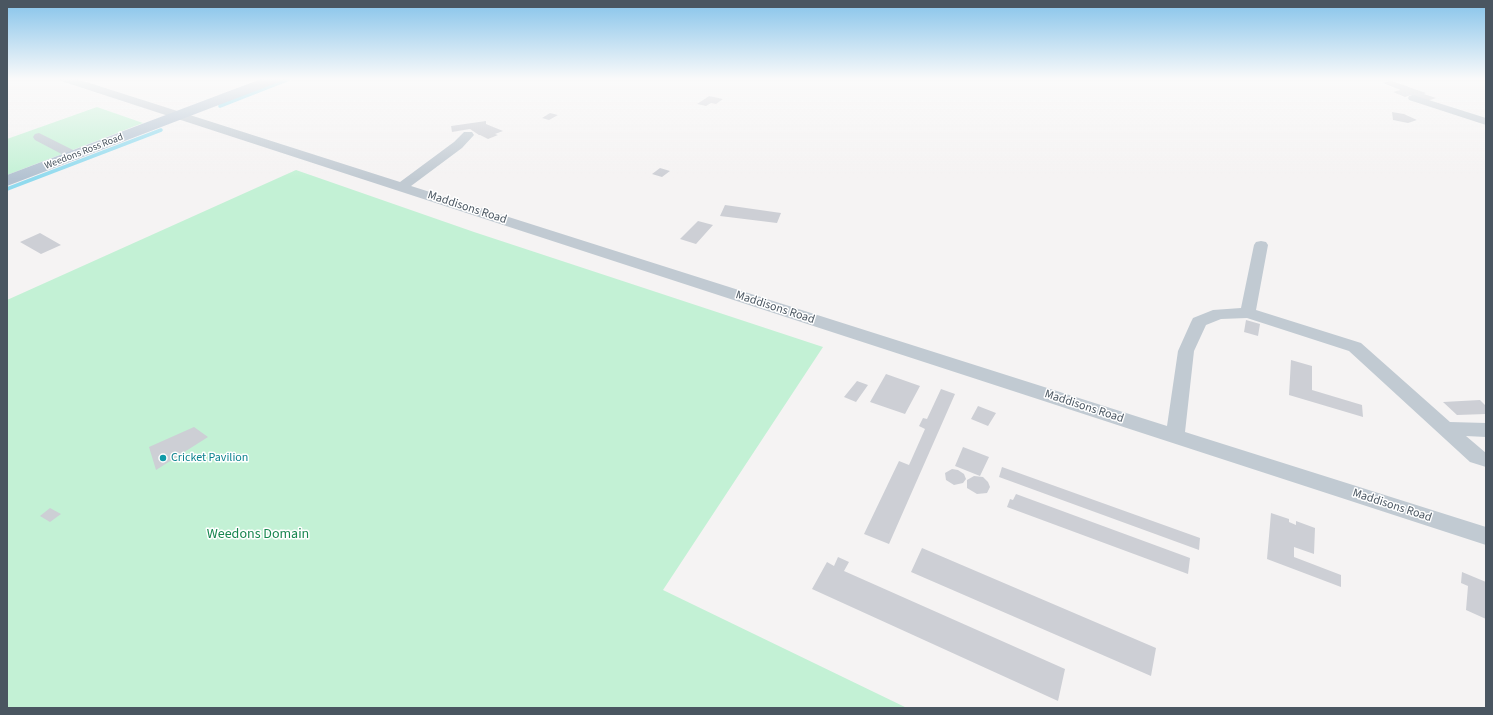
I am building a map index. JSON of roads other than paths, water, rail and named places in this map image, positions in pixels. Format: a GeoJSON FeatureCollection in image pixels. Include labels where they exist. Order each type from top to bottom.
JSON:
{"type":"FeatureCollection","features":[{"type":"Feature","properties":{"kind":"main road","name":"Weedons Ross Road"},"geometry":{"type":"LineString","coordinates":[[7,181],[187,112]]}},
{"type":"Feature","properties":{"kind":"street","name":"Maddisons Road"},"geometry":{"type":"LineString","coordinates":[[167,112],[1486,536]]}},
{"type":"Feature","properties":{"kind":"street"},"geometry":{"type":"LineString","coordinates":[[1457,112],[1486,122]]}},
{"type":"Feature","properties":{"kind":"street"},"geometry":{"type":"LineString","coordinates":[[401,188],[458,145],[468,135]]}},
{"type":"Feature","properties":{"kind":"street"},"geometry":{"type":"LineString","coordinates":[[39,137],[75,156]]}},
{"type":"Feature","properties":{"kind":"street"},"geometry":{"type":"LineString","coordinates":[[1248,313],[1261,245]]}},
{"type":"Feature","properties":{"kind":"street"},"geometry":{"type":"LineString","coordinates":[[1174,436],[1186,351],[1199,322],[1219,314],[1248,313],[1355,347],[1389,376],[1477,457],[1486,460]]}},
{"type":"Feature","properties":{"kind":"street"},"geometry":{"type":"LineString","coordinates":[[1445,429],[1486,430]]}},
{"type":"Feature","properties":{"kind":"waterway"},"geometry":{"type":"LineString","coordinates":[[7,189],[161,130]]}},
{"type":"Feature","properties":{"kind":"place","name":"Cricket Pavilion"},"geometry":{"type":"Point","coordinates":[163,458]}},
{"type":"Feature","properties":{"kind":"park label","name":"Weedons Domain"},"geometry":{"type":"Point","coordinates":[258,535]}}]}
